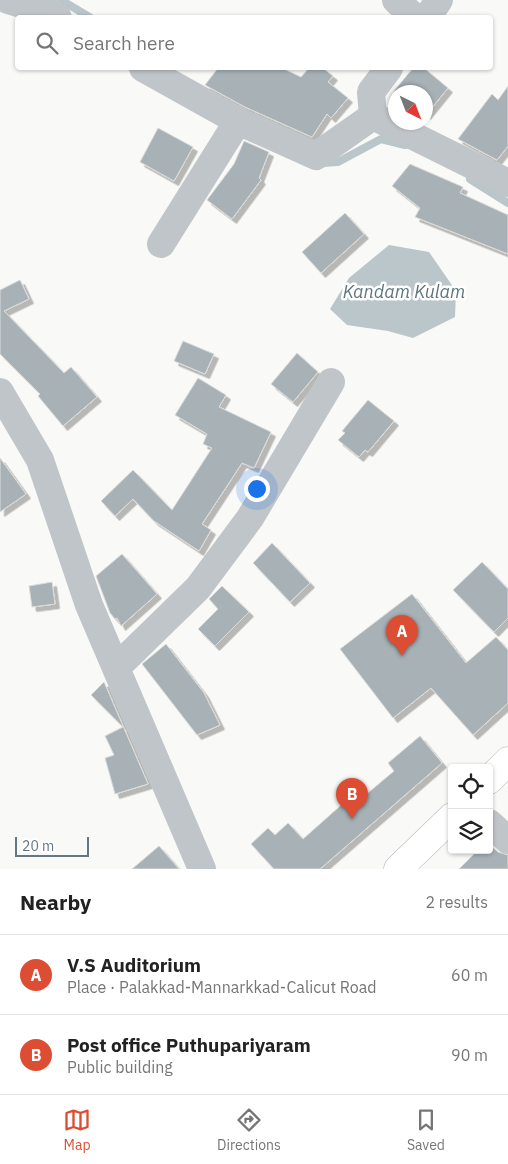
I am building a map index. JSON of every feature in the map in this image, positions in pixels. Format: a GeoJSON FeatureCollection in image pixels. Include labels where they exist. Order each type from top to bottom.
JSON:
{"type":"FeatureCollection","features":[{"type":"Feature","properties":{"kind":"highway"},"geometry":{"type":"LineString","coordinates":[[493,776],[508,761]]}},
{"type":"Feature","properties":{"kind":"highway"},"geometry":{"type":"LineString","coordinates":[[398,869],[448,821]]}},
{"type":"Feature","properties":{"kind":"street"},"geometry":{"type":"LineString","coordinates":[[396,0],[412,15]]}},
{"type":"Feature","properties":{"kind":"street"},"geometry":{"type":"LineString","coordinates":[[429,15],[439,0]]}},
{"type":"Feature","properties":{"kind":"street"},"geometry":{"type":"LineString","coordinates":[[21,2],[51,15]]}},
{"type":"Feature","properties":{"kind":"street"},"geometry":{"type":"LineString","coordinates":[[147,70],[238,121],[316,156],[373,116]]}},
{"type":"Feature","properties":{"kind":"street"},"geometry":{"type":"LineString","coordinates":[[373,116],[371,92],[388,70]]}},
{"type":"Feature","properties":{"kind":"street"},"geometry":{"type":"LineString","coordinates":[[373,116],[508,183]]}},
{"type":"Feature","properties":{"kind":"street"},"geometry":{"type":"LineString","coordinates":[[161,244],[238,121]]}},
{"type":"Feature","properties":{"kind":"street"},"geometry":{"type":"LineString","coordinates":[[116,667],[198,588],[250,518],[331,382]]}},
{"type":"Feature","properties":{"kind":"street"},"geometry":{"type":"LineString","coordinates":[[0,392],[40,460],[90,605],[202,869]]}},
{"type":"Feature","properties":{"kind":"street"},"geometry":{"type":"LineString","coordinates":[[493,827],[508,840]]}},
{"type":"Feature","properties":{"kind":"water","name":"Kandam Kulam"},"geometry":{"type":"Polygon","coordinates":[[[389,245],[429,252],[456,291],[455,317],[413,338],[388,331],[347,325],[330,309],[349,278],[389,245]]]}},
{"type":"Feature","properties":{"kind":"building"},"geometry":{"type":"Polygon","coordinates":[[[216,70],[286,70],[301,77],[307,70],[326,70],[333,76],[328,82],[348,98],[331,118],[327,114],[312,137],[245,107],[205,85],[216,70]]]}},
{"type":"Feature","properties":{"kind":"building"},"geometry":{"type":"Polygon","coordinates":[[[411,70],[426,70],[448,88],[433,106],[433,85],[399,85],[411,70]]]}},
{"type":"Feature","properties":{"kind":"building"},"geometry":{"type":"Polygon","coordinates":[[[508,86],[508,146],[497,160],[458,139],[492,94],[498,100],[508,86]]]}},
{"type":"Feature","properties":{"kind":"building"},"geometry":{"type":"Polygon","coordinates":[[[158,128],[193,147],[174,181],[140,162],[158,128]]]}},
{"type":"Feature","properties":{"kind":"building"},"geometry":{"type":"Polygon","coordinates":[[[244,141],[269,152],[259,178],[261,180],[232,219],[207,200],[234,164],[244,141]]]}},
{"type":"Feature","properties":{"kind":"building"},"geometry":{"type":"Polygon","coordinates":[[[410,164],[463,187],[460,193],[508,215],[508,254],[415,217],[420,208],[392,186],[410,164]]]}},
{"type":"Feature","properties":{"kind":"building"},"geometry":{"type":"Polygon","coordinates":[[[345,213],[364,234],[321,273],[302,252],[345,213]]]}},
{"type":"Feature","properties":{"kind":"building"},"geometry":{"type":"Polygon","coordinates":[[[20,280],[29,299],[4,311],[64,373],[71,367],[97,397],[63,426],[38,396],[40,394],[0,354],[0,290],[20,280]]]}},
{"type":"Feature","properties":{"kind":"building"},"geometry":{"type":"Polygon","coordinates":[[[183,341],[214,354],[205,374],[174,361],[183,341]]]}},
{"type":"Feature","properties":{"kind":"building"},"geometry":{"type":"Polygon","coordinates":[[[297,353],[318,372],[293,402],[271,384],[297,353]]]}},
{"type":"Feature","properties":{"kind":"building"},"geometry":{"type":"Polygon","coordinates":[[[198,378],[226,395],[219,407],[271,432],[254,468],[242,463],[202,524],[211,530],[199,551],[154,521],[133,499],[115,516],[101,501],[133,470],[172,510],[212,448],[203,444],[207,434],[175,415],[198,378]]]}},
{"type":"Feature","properties":{"kind":"building"},"geometry":{"type":"Polygon","coordinates":[[[368,400],[394,421],[368,452],[365,450],[359,457],[338,440],[345,433],[342,431],[368,400]]]}},
{"type":"Feature","properties":{"kind":"building"},"geometry":{"type":"Polygon","coordinates":[[[0,458],[26,494],[0,512],[0,458]]]}},
{"type":"Feature","properties":{"kind":"building"},"geometry":{"type":"Polygon","coordinates":[[[272,543],[310,583],[290,602],[253,563],[272,543]]]}},
{"type":"Feature","properties":{"kind":"building"},"geometry":{"type":"Polygon","coordinates":[[[122,554],[157,594],[121,626],[117,618],[115,619],[110,613],[96,576],[122,554]]]}},
{"type":"Feature","properties":{"kind":"building"},"geometry":{"type":"Polygon","coordinates":[[[482,562],[508,589],[508,618],[494,632],[453,590],[482,562]]]}},
{"type":"Feature","properties":{"kind":"building"},"geometry":{"type":"Polygon","coordinates":[[[52,582],[55,604],[32,607],[29,586],[52,582]]]}},
{"type":"Feature","properties":{"kind":"building"},"geometry":{"type":"Polygon","coordinates":[[[222,586],[249,612],[215,646],[198,629],[218,609],[209,599],[222,586]]]}},
{"type":"Feature","properties":{"kind":"building"},"geometry":{"type":"Polygon","coordinates":[[[412,594],[466,663],[496,637],[508,650],[508,703],[473,735],[431,688],[393,718],[340,649],[412,594]]]}},
{"type":"Feature","properties":{"kind":"building"},"geometry":{"type":"Polygon","coordinates":[[[166,644],[204,693],[220,725],[197,735],[142,664],[166,644]]]}},
{"type":"Feature","properties":{"kind":"building"},"geometry":{"type":"Polygon","coordinates":[[[104,682],[148,784],[115,794],[105,758],[114,755],[105,736],[123,727],[91,695],[104,682]]]}},
{"type":"Feature","properties":{"kind":"building"},"geometry":{"type":"Polygon","coordinates":[[[420,736],[442,763],[320,869],[274,869],[251,844],[268,828],[275,835],[288,823],[303,839],[357,791],[362,798],[394,771],[388,763],[420,736]]]}},
{"type":"Feature","properties":{"kind":"building"},"geometry":{"type":"Polygon","coordinates":[[[159,846],[179,869],[132,869],[159,846]]]}},
{"type":"Feature","properties":{"kind":"building"},"geometry":{"type":"Polygon","coordinates":[[[493,848],[498,852],[508,855],[508,869],[459,869],[474,854],[493,854],[493,848]]]}},
{"type":"Feature","properties":{"kind":"waterway"},"geometry":{"type":"LineString","coordinates":[[61,0],[86,15]]}},
{"type":"Feature","properties":{"kind":"waterway"},"geometry":{"type":"LineString","coordinates":[[323,163],[338,162],[381,139],[405,145]]}},
{"type":"Feature","properties":{"kind":"waterway"},"geometry":{"type":"LineString","coordinates":[[470,179],[508,203]]}},
{"type":"Feature","properties":{"kind":"place","name":"V.S Auditorium"},"geometry":{"type":"Point","coordinates":[402,656]}},
{"type":"Feature","properties":{"kind":"place","name":"Post office Puthupariyaram"},"geometry":{"type":"Point","coordinates":[352,819]}}]}
